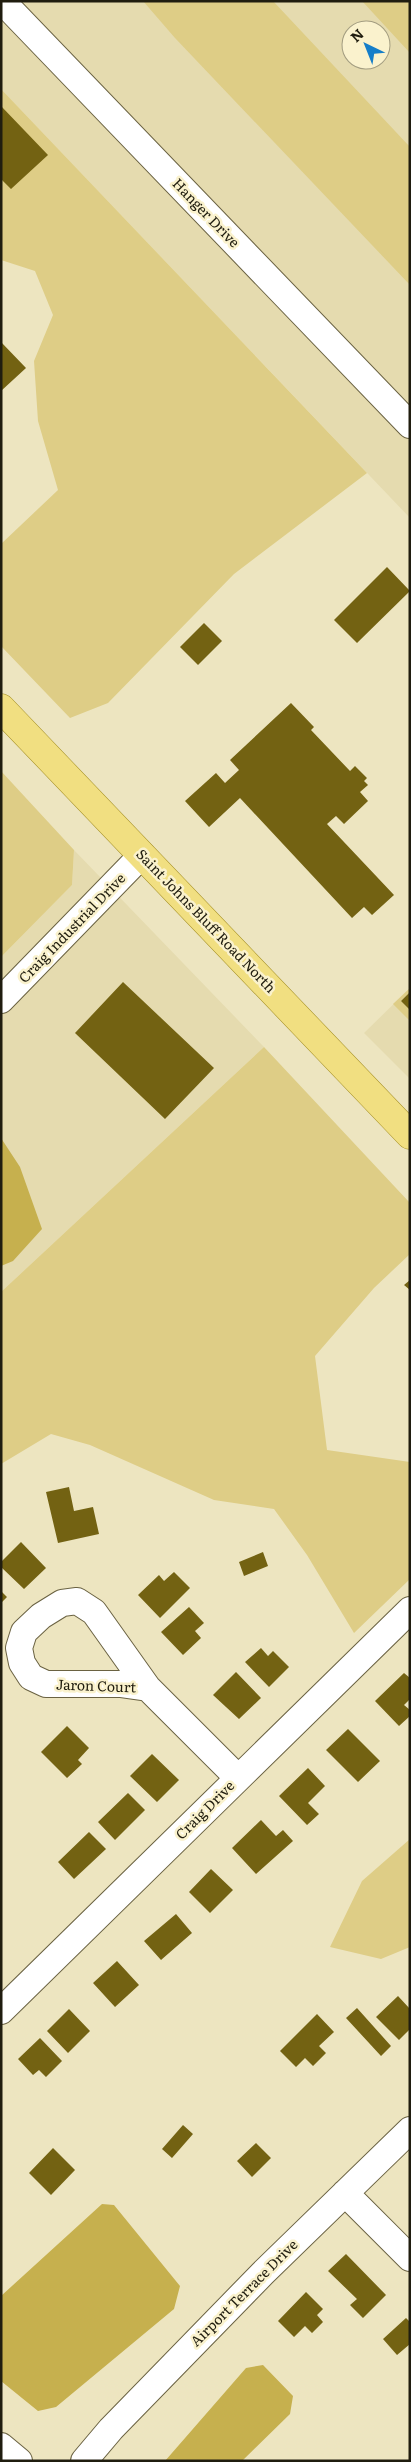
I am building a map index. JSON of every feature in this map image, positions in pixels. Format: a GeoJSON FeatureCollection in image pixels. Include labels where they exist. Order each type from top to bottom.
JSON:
{"type":"FeatureCollection","features":[{"type":"Feature","properties":{"kind":"main road","name":"Saint Johns Bluff Road North"},"geometry":{"type":"LineString","coordinates":[[1,708],[410,1135]]}},
{"type":"Feature","properties":{"kind":"street","name":"Hanger Drive"},"geometry":{"type":"LineString","coordinates":[[2,1],[410,426]]}},
{"type":"Feature","properties":{"kind":"street","name":"Craig Industrial Drive"},"geometry":{"type":"LineString","coordinates":[[1,1000],[142,855]]}},
{"type":"Feature","properties":{"kind":"street","name":"Jaron Court"},"geometry":{"type":"LineString","coordinates":[[148,1688],[120,1684],[46,1684],[31,1676],[22,1664],[19,1648],[24,1632],[41,1616],[62,1603],[77,1601],[94,1612],[148,1688],[238,1778]]}},
{"type":"Feature","properties":{"kind":"street","name":"Craig Drive"},"geometry":{"type":"LineString","coordinates":[[1,2011],[410,1610]]}},
{"type":"Feature","properties":{"kind":"street","name":"Airport Terrace Drive"},"geometry":{"type":"LineString","coordinates":[[84,2461],[111,2429],[263,2273],[410,2130]]}},
{"type":"Feature","properties":{"kind":"street"},"geometry":{"type":"LineString","coordinates":[[345,2193],[410,2258]]}},
{"type":"Feature","properties":{"kind":"street"},"geometry":{"type":"LineString","coordinates":[[1,2446],[19,2461]]}},
{"type":"Feature","properties":{"kind":"shaded area"},"geometry":{"type":"Polygon","coordinates":[[[1,1],[410,1],[410,518],[1,89],[1,1]]]}},
{"type":"Feature","properties":{"kind":"shaded area"},"geometry":{"type":"Polygon","coordinates":[[[143,1],[273,1],[410,147],[410,285],[175,38],[143,1]]]}},
{"type":"Feature","properties":{"kind":"shaded area"},"geometry":{"type":"Polygon","coordinates":[[[362,1],[410,1],[410,53],[391,32],[391,20],[380,20],[362,1]]]}},
{"type":"Feature","properties":{"kind":"shaded area"},"geometry":{"type":"Polygon","coordinates":[[[1,89],[367,473],[234,574],[108,703],[70,718],[1,646],[1,544],[58,490],[38,421],[34,361],[53,315],[35,271],[1,260],[1,89]]]}},
{"type":"Feature","properties":{"kind":"shaded area"},"geometry":{"type":"Polygon","coordinates":[[[1,771],[74,850],[72,885],[1,957],[1,771]]]}},
{"type":"Feature","properties":{"kind":"shaded area"},"geometry":{"type":"Polygon","coordinates":[[[74,850],[264,1047],[1,1292],[1,957],[72,885],[74,850]]]}},
{"type":"Feature","properties":{"kind":"shaded area"},"geometry":{"type":"Polygon","coordinates":[[[410,988],[410,1079],[364,1033],[410,988]]]}},
{"type":"Feature","properties":{"kind":"shaded area"},"geometry":{"type":"Polygon","coordinates":[[[410,988],[410,992],[401,1001],[410,1010],[410,1021],[393,1004],[410,988]]]}},
{"type":"Feature","properties":{"kind":"shaded area"},"geometry":{"type":"Polygon","coordinates":[[[264,1047],[410,1203],[410,1254],[374,1288],[315,1356],[327,1450],[410,1462],[410,1579],[354,1633],[307,1555],[274,1509],[214,1500],[90,1445],[51,1434],[1,1464],[1,1292],[264,1047]]]}},
{"type":"Feature","properties":{"kind":"shaded area"},"geometry":{"type":"Polygon","coordinates":[[[1,1138],[20,1167],[42,1229],[13,1261],[1,1266],[1,1138]]]}},
{"type":"Feature","properties":{"kind":"shaded area"},"geometry":{"type":"Polygon","coordinates":[[[410,1839],[410,1947],[381,1959],[330,1947],[362,1881],[410,1839]]]}},
{"type":"Feature","properties":{"kind":"shaded area"},"geometry":{"type":"Polygon","coordinates":[[[102,2204],[114,2205],[180,2286],[174,2309],[56,2407],[38,2411],[1,2381],[1,2296],[102,2204]]]}},
{"type":"Feature","properties":{"kind":"shaded area"},"geometry":{"type":"Polygon","coordinates":[[[263,2365],[293,2396],[290,2414],[242,2461],[165,2461],[246,2368],[263,2365]]]}},
{"type":"Feature","properties":{"kind":"building"},"geometry":{"type":"Polygon","coordinates":[[[1,106],[48,155],[11,189],[1,179],[1,106]]]}},
{"type":"Feature","properties":{"kind":"building"},"geometry":{"type":"Polygon","coordinates":[[[1,342],[26,368],[1,391],[1,342]]]}},
{"type":"Feature","properties":{"kind":"building"},"geometry":{"type":"Polygon","coordinates":[[[387,567],[410,591],[357,643],[334,620],[387,567]]]}},
{"type":"Feature","properties":{"kind":"building"},"geometry":{"type":"Polygon","coordinates":[[[204,623],[222,641],[198,665],[180,647],[204,623]]]}},
{"type":"Feature","properties":{"kind":"building"},"geometry":{"type":"Polygon","coordinates":[[[291,703],[314,727],[311,730],[350,771],[355,766],[367,778],[364,781],[368,785],[360,792],[368,801],[344,824],[336,816],[327,824],[394,895],[372,915],[364,907],[352,918],[240,798],[209,827],[185,801],[216,773],[225,783],[239,770],[230,760],[291,703]]]}},
{"type":"Feature","properties":{"kind":"building"},"geometry":{"type":"Polygon","coordinates":[[[123,982],[214,1068],[165,1119],[75,1033],[123,982]]]}},
{"type":"Feature","properties":{"kind":"building"},"geometry":{"type":"Polygon","coordinates":[[[410,992],[410,1010],[401,1001],[410,992]]]}},
{"type":"Feature","properties":{"kind":"building"},"geometry":{"type":"Polygon","coordinates":[[[410,1280],[410,1290],[404,1285],[410,1280]]]}},
{"type":"Feature","properties":{"kind":"building"},"geometry":{"type":"Polygon","coordinates":[[[69,1487],[74,1511],[93,1507],[99,1534],[58,1543],[46,1492],[69,1487]]]}},
{"type":"Feature","properties":{"kind":"building"},"geometry":{"type":"Polygon","coordinates":[[[21,1542],[46,1568],[24,1589],[1,1567],[1,1562],[21,1542]]]}},
{"type":"Feature","properties":{"kind":"building"},"geometry":{"type":"Polygon","coordinates":[[[263,1552],[268,1566],[244,1576],[239,1562],[263,1552]]]}},
{"type":"Feature","properties":{"kind":"building"},"geometry":{"type":"Polygon","coordinates":[[[174,1572],[190,1588],[160,1618],[138,1595],[159,1575],[164,1581],[174,1572]]]}},
{"type":"Feature","properties":{"kind":"building"},"geometry":{"type":"Polygon","coordinates":[[[1,1591],[7,1597],[1,1603],[1,1591]]]}},
{"type":"Feature","properties":{"kind":"building"},"geometry":{"type":"Polygon","coordinates":[[[189,1607],[204,1623],[195,1631],[201,1638],[183,1655],[161,1632],[189,1607]]]}},
{"type":"Feature","properties":{"kind":"building"},"geometry":{"type":"Polygon","coordinates":[[[261,1648],[268,1656],[273,1651],[289,1667],[269,1687],[245,1662],[261,1648]]]}},
{"type":"Feature","properties":{"kind":"building"},"geometry":{"type":"Polygon","coordinates":[[[236,1672],[261,1698],[239,1719],[213,1695],[236,1672]]]}},
{"type":"Feature","properties":{"kind":"building"},"geometry":{"type":"Polygon","coordinates":[[[404,1673],[410,1678],[410,1699],[404,1705],[410,1710],[410,1716],[399,1726],[375,1701],[404,1673]]]}},
{"type":"Feature","properties":{"kind":"building"},"geometry":{"type":"Polygon","coordinates":[[[67,1726],[89,1748],[78,1760],[82,1764],[67,1778],[41,1752],[67,1726]]]}},
{"type":"Feature","properties":{"kind":"building"},"geometry":{"type":"Polygon","coordinates":[[[348,1729],[380,1761],[358,1782],[326,1750],[348,1729]]]}},
{"type":"Feature","properties":{"kind":"building"},"geometry":{"type":"Polygon","coordinates":[[[152,1754],[179,1780],[157,1802],[130,1776],[152,1754]]]}},
{"type":"Feature","properties":{"kind":"building"},"geometry":{"type":"Polygon","coordinates":[[[308,1768],[325,1786],[308,1803],[319,1814],[307,1825],[279,1796],[308,1768]]]}},
{"type":"Feature","properties":{"kind":"building"},"geometry":{"type":"Polygon","coordinates":[[[128,1793],[145,1810],[115,1840],[98,1822],[128,1793]]]}},
{"type":"Feature","properties":{"kind":"building"},"geometry":{"type":"Polygon","coordinates":[[[261,1820],[276,1836],[283,1830],[293,1841],[256,1874],[232,1848],[261,1820]]]}},
{"type":"Feature","properties":{"kind":"building"},"geometry":{"type":"Polygon","coordinates":[[[89,1832],[106,1849],[74,1879],[58,1862],[89,1832]]]}},
{"type":"Feature","properties":{"kind":"building"},"geometry":{"type":"Polygon","coordinates":[[[211,1869],[233,1890],[210,1913],[189,1892],[211,1869]]]}},
{"type":"Feature","properties":{"kind":"building"},"geometry":{"type":"Polygon","coordinates":[[[176,1914],[192,1933],[161,1960],[144,1941],[176,1914]]]}},
{"type":"Feature","properties":{"kind":"building"},"geometry":{"type":"Polygon","coordinates":[[[117,1961],[139,1985],[115,2007],[93,1983],[117,1961]]]}},
{"type":"Feature","properties":{"kind":"building"},"geometry":{"type":"Polygon","coordinates":[[[398,1996],[410,2009],[410,2029],[399,2040],[376,2017],[398,1996]]]}},
{"type":"Feature","properties":{"kind":"building"},"geometry":{"type":"Polygon","coordinates":[[[357,2008],[391,2046],[381,2056],[346,2018],[357,2008]]]}},
{"type":"Feature","properties":{"kind":"building"},"geometry":{"type":"Polygon","coordinates":[[[69,2009],[90,2031],[68,2053],[47,2031],[69,2009]]]}},
{"type":"Feature","properties":{"kind":"building"},"geometry":{"type":"Polygon","coordinates":[[[317,2014],[334,2032],[319,2046],[326,2053],[313,2066],[305,2058],[296,2067],[280,2051],[317,2014]]]}},
{"type":"Feature","properties":{"kind":"building"},"geometry":{"type":"Polygon","coordinates":[[[40,2038],[62,2061],[46,2077],[39,2070],[33,2075],[18,2059],[40,2038]]]}},
{"type":"Feature","properties":{"kind":"building"},"geometry":{"type":"Polygon","coordinates":[[[183,2125],[193,2134],[172,2158],[162,2149],[183,2125]]]}},
{"type":"Feature","properties":{"kind":"building"},"geometry":{"type":"Polygon","coordinates":[[[256,2143],[271,2158],[252,2177],[237,2161],[256,2143]]]}},
{"type":"Feature","properties":{"kind":"building"},"geometry":{"type":"Polygon","coordinates":[[[53,2148],[75,2170],[51,2195],[29,2173],[53,2148]]]}},
{"type":"Feature","properties":{"kind":"building"},"geometry":{"type":"Polygon","coordinates":[[[346,2254],[386,2295],[363,2318],[350,2305],[357,2299],[328,2271],[346,2254]]]}},
{"type":"Feature","properties":{"kind":"building"},"geometry":{"type":"Polygon","coordinates":[[[306,2292],[323,2309],[317,2315],[323,2322],[312,2333],[305,2326],[294,2337],[278,2321],[306,2292]]]}},
{"type":"Feature","properties":{"kind":"building"},"geometry":{"type":"Polygon","coordinates":[[[406,2318],[410,2322],[410,2344],[397,2355],[383,2339],[406,2318]]]}}]}
